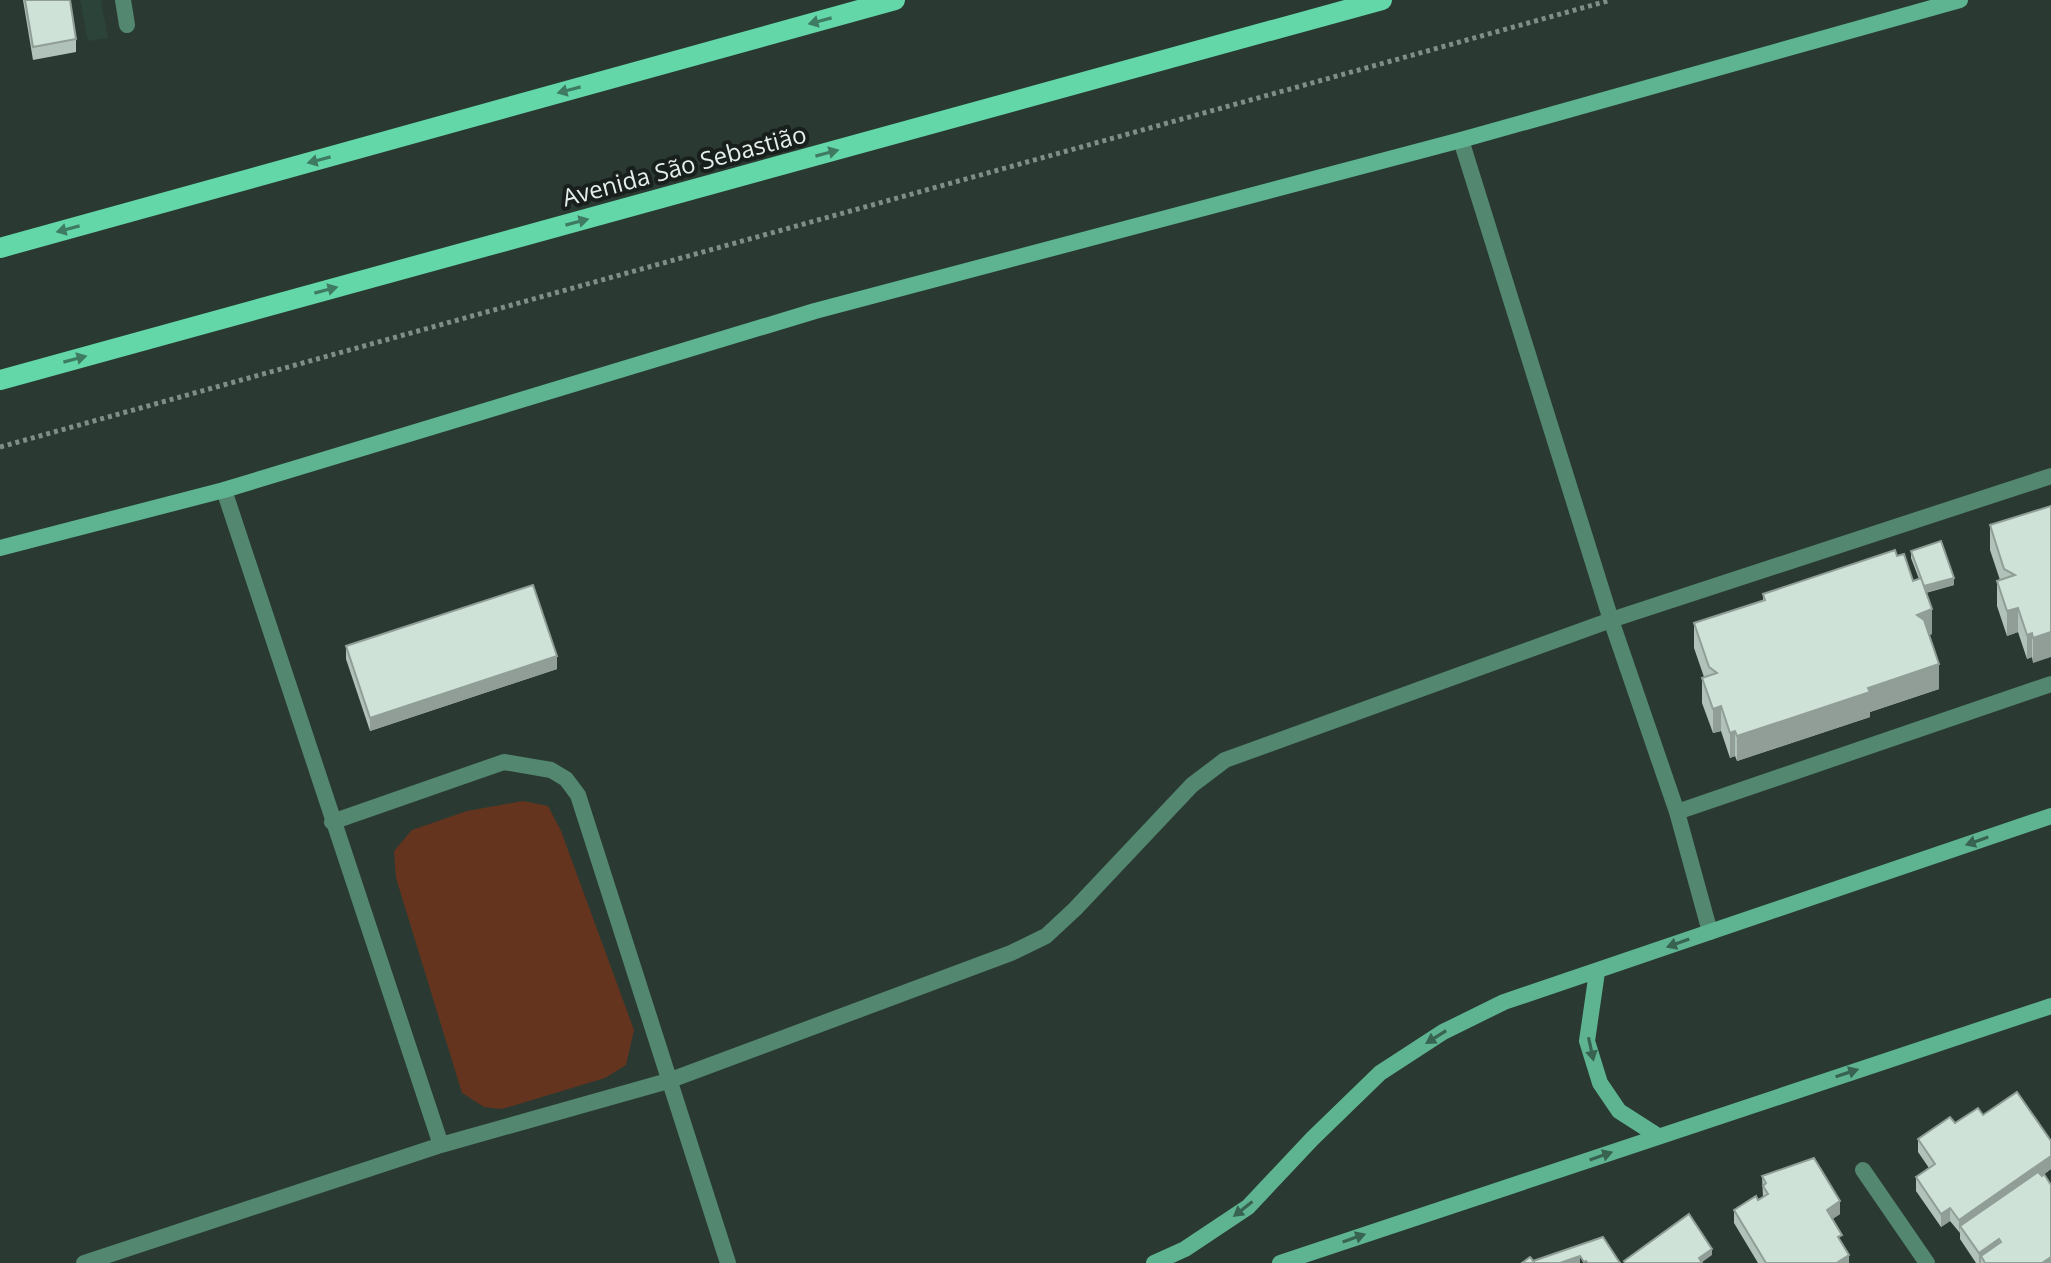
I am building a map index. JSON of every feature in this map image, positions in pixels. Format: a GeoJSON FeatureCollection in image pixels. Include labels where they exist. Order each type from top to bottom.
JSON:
{"type":"FeatureCollection","features":[{"type":"Feature","properties":{"kind":"main road"},"geometry":{"type":"LineString","coordinates":[[0,248],[895,0]]}},
{"type":"Feature","properties":{"kind":"main road","name":"Avenida São Sebastião"},"geometry":{"type":"LineString","coordinates":[[0,380],[1382,0]]}},
{"type":"Feature","properties":{"kind":"street"},"geometry":{"type":"LineString","coordinates":[[123,0],[127,25]]}},
{"type":"Feature","properties":{"kind":"street"},"geometry":{"type":"LineString","coordinates":[[0,548],[224,490],[815,311],[1461,140],[1960,0]]}},
{"type":"Feature","properties":{"kind":"street"},"geometry":{"type":"LineString","coordinates":[[1461,140],[1611,620],[1677,812],[1710,932]]}},
{"type":"Feature","properties":{"kind":"street"},"geometry":{"type":"LineString","coordinates":[[84,1263],[441,1145],[668,1081],[1011,953],[1046,936],[1192,785],[1225,760],[1611,620],[2051,476]]}},
{"type":"Feature","properties":{"kind":"street"},"geometry":{"type":"LineString","coordinates":[[224,490],[441,1145]]}},
{"type":"Feature","properties":{"kind":"street"},"geometry":{"type":"LineString","coordinates":[[1677,812],[2051,684]]}},
{"type":"Feature","properties":{"kind":"street"},"geometry":{"type":"LineString","coordinates":[[332,822],[504,762],[551,770],[566,779],[578,795],[728,1263]]}},
{"type":"Feature","properties":{"kind":"street"},"geometry":{"type":"LineString","coordinates":[[1154,1263],[1185,1249],[1248,1207],[1380,1073],[1443,1032],[1504,1002],[2051,816]]}},
{"type":"Feature","properties":{"kind":"street"},"geometry":{"type":"LineString","coordinates":[[1597,972],[1587,1041],[1600,1083],[1619,1111],[1658,1136]]}},
{"type":"Feature","properties":{"kind":"street"},"geometry":{"type":"LineString","coordinates":[[1280,1263],[2051,1006]]}},
{"type":"Feature","properties":{"kind":"street"},"geometry":{"type":"LineString","coordinates":[[1863,1170],[1927,1263]]}},
{"type":"Feature","properties":{"kind":"path"},"geometry":{"type":"LineString","coordinates":[[0,447],[1611,0]]}},
{"type":"Feature","properties":{"kind":"shaded area"},"geometry":{"type":"Polygon","coordinates":[[[80,0],[101,0],[108,38],[88,41],[80,0]]]}},
{"type":"Feature","properties":{"kind":"shaded area"},"geometry":{"type":"Polygon","coordinates":[[[523,801],[548,806],[561,831],[634,1030],[626,1065],[605,1078],[502,1109],[484,1107],[462,1093],[396,878],[394,851],[412,830],[467,811],[523,801]]]}},
{"type":"Feature","properties":{"kind":"building"},"geometry":{"type":"Polygon","coordinates":[[[25,0],[70,0],[76,39],[33,47],[25,0]]]}},
{"type":"Feature","properties":{"kind":"building"},"geometry":{"type":"Polygon","coordinates":[[[2051,506],[2051,632],[2033,638],[2032,633],[2027,635],[2018,608],[2007,611],[1997,581],[2015,575],[2004,569],[1990,525],[2051,506]]]}},
{"type":"Feature","properties":{"kind":"building"},"geometry":{"type":"Polygon","coordinates":[[[1941,541],[1954,578],[1924,586],[1911,551],[1941,541]]]}},
{"type":"Feature","properties":{"kind":"building"},"geometry":{"type":"Polygon","coordinates":[[[1895,550],[1897,556],[1904,554],[1913,581],[1921,578],[1932,609],[1917,615],[1924,620],[1939,664],[1868,688],[1870,692],[1737,736],[1735,731],[1730,733],[1721,706],[1713,709],[1702,678],[1717,673],[1709,667],[1694,623],[1765,600],[1763,594],[1895,550]]]}},
{"type":"Feature","properties":{"kind":"building"},"geometry":{"type":"Polygon","coordinates":[[[533,585],[557,656],[370,718],[346,646],[533,585]]]}},
{"type":"Feature","properties":{"kind":"building"},"geometry":{"type":"Polygon","coordinates":[[[2017,1092],[2051,1141],[2051,1156],[1959,1220],[1950,1208],[1941,1214],[1916,1177],[1935,1164],[1918,1139],[1950,1117],[1955,1123],[1978,1108],[1983,1115],[2017,1092]]]}},
{"type":"Feature","properties":{"kind":"building"},"geometry":{"type":"Polygon","coordinates":[[[1814,1158],[1840,1201],[1827,1210],[1842,1235],[1838,1237],[1849,1255],[1838,1263],[1766,1263],[1734,1210],[1756,1196],[1758,1200],[1768,1194],[1762,1176],[1814,1158]]]}},
{"type":"Feature","properties":{"kind":"building"},"geometry":{"type":"Polygon","coordinates":[[[2038,1172],[2042,1176],[2044,1174],[2051,1185],[2051,1257],[2042,1263],[1985,1263],[1981,1256],[2001,1242],[1999,1239],[1979,1253],[1960,1226],[2038,1172]]]}},
{"type":"Feature","properties":{"kind":"building"},"geometry":{"type":"Polygon","coordinates":[[[1689,1214],[1712,1249],[1699,1258],[1702,1263],[1625,1263],[1624,1261],[1689,1214]]]}},
{"type":"Feature","properties":{"kind":"building"},"geometry":{"type":"Polygon","coordinates":[[[1603,1237],[1620,1263],[1588,1263],[1580,1256],[1560,1263],[1533,1261],[1603,1237]]]}}]}
